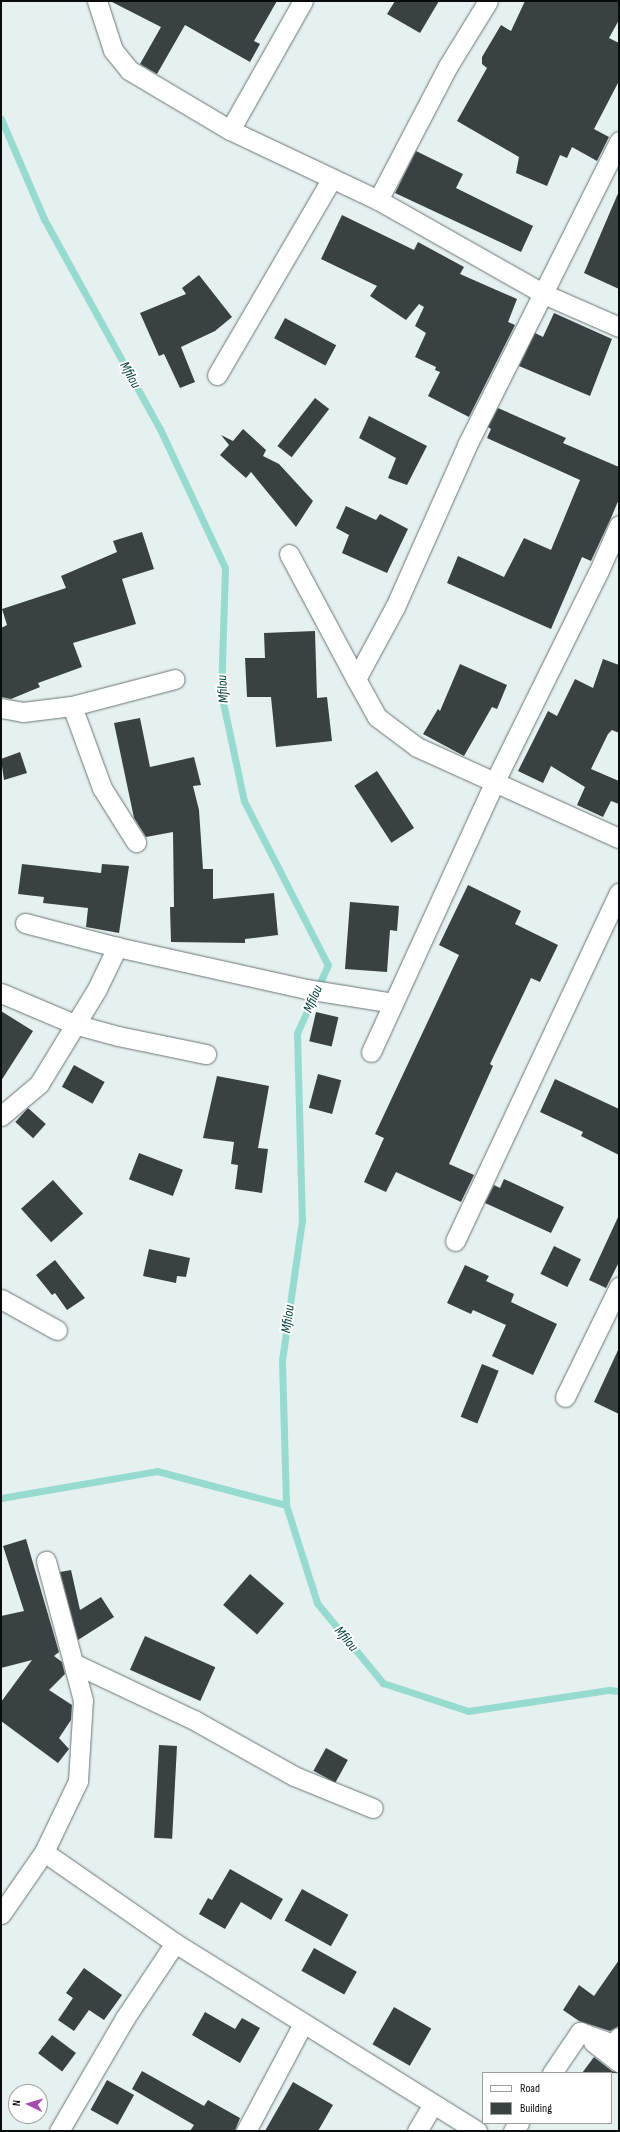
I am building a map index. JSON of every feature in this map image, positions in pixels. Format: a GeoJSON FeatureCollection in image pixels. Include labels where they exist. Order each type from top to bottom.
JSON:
{"type":"FeatureCollection","features":[{"type":"Feature","properties":{"kind":"street"},"geometry":{"type":"LineString","coordinates":[[97,1],[113,50],[129,70],[230,130],[331,180],[378,200],[544,294],[619,327]]}},
{"type":"Feature","properties":{"kind":"street"},"geometry":{"type":"LineString","coordinates":[[230,130],[303,1]]}},
{"type":"Feature","properties":{"kind":"street"},"geometry":{"type":"LineString","coordinates":[[378,200],[448,66],[488,1]]}},
{"type":"Feature","properties":{"kind":"street"},"geometry":{"type":"LineString","coordinates":[[356,679],[395,607],[467,445],[544,294],[619,141]]}},
{"type":"Feature","properties":{"kind":"street"},"geometry":{"type":"LineString","coordinates":[[217,376],[331,180]]}},
{"type":"Feature","properties":{"kind":"street"},"geometry":{"type":"LineString","coordinates":[[371,1052],[494,783],[598,573],[619,525]]}},
{"type":"Feature","properties":{"kind":"street"},"geometry":{"type":"LineString","coordinates":[[289,554],[377,717],[417,747],[619,838]]}},
{"type":"Feature","properties":{"kind":"street"},"geometry":{"type":"LineString","coordinates":[[1,708],[23,712],[72,706],[175,679]]}},
{"type":"Feature","properties":{"kind":"street"},"geometry":{"type":"LineString","coordinates":[[72,706],[102,788],[136,842]]}},
{"type":"Feature","properties":{"kind":"street"},"geometry":{"type":"LineString","coordinates":[[455,1241],[619,893]]}},
{"type":"Feature","properties":{"kind":"street"},"geometry":{"type":"LineString","coordinates":[[25,923],[118,947],[306,989],[394,1003]]}},
{"type":"Feature","properties":{"kind":"street"},"geometry":{"type":"LineString","coordinates":[[1,1116],[39,1084],[74,1024],[97,989],[118,947]]}},
{"type":"Feature","properties":{"kind":"street"},"geometry":{"type":"LineString","coordinates":[[1,993],[74,1024],[118,1036],[206,1054]]}},
{"type":"Feature","properties":{"kind":"street"},"geometry":{"type":"LineString","coordinates":[[565,1397],[619,1287]]}},
{"type":"Feature","properties":{"kind":"street"},"geometry":{"type":"LineString","coordinates":[[1,1299],[57,1330]]}},
{"type":"Feature","properties":{"kind":"street"},"geometry":{"type":"LineString","coordinates":[[1,1914],[44,1852],[78,1781],[83,1700],[75,1664],[46,1561]]}},
{"type":"Feature","properties":{"kind":"street"},"geometry":{"type":"LineString","coordinates":[[75,1664],[194,1720],[294,1776],[373,1808]]}},
{"type":"Feature","properties":{"kind":"street"},"geometry":{"type":"LineString","coordinates":[[44,1852],[176,1943],[303,2024],[477,2131]]}},
{"type":"Feature","properties":{"kind":"street"},"geometry":{"type":"LineString","coordinates":[[59,2131],[125,2018],[176,1943]]}},
{"type":"Feature","properties":{"kind":"street"},"geometry":{"type":"LineString","coordinates":[[246,2131],[303,2024]]}},
{"type":"Feature","properties":{"kind":"street"},"geometry":{"type":"LineString","coordinates":[[580,2032],[613,2044],[619,2037]]}},
{"type":"Feature","properties":{"kind":"street"},"geometry":{"type":"LineString","coordinates":[[580,2032],[619,2062]]}},
{"type":"Feature","properties":{"kind":"street"},"geometry":{"type":"LineString","coordinates":[[553,2072],[580,2032]]}},
{"type":"Feature","properties":{"kind":"street"},"geometry":{"type":"LineString","coordinates":[[417,2131],[433,2104]]}},
{"type":"Feature","properties":{"kind":"building"},"geometry":{"type":"Polygon","coordinates":[[[110,1],[277,1],[254,41],[260,44],[250,62],[185,25],[157,74],[140,64],[161,27],[110,1]]]}},
{"type":"Feature","properties":{"kind":"building"},"geometry":{"type":"Polygon","coordinates":[[[395,1],[439,1],[420,33],[387,14],[395,1]]]}},
{"type":"Feature","properties":{"kind":"building"},"geometry":{"type":"Polygon","coordinates":[[[525,1],[619,1],[619,20],[609,38],[619,43],[619,81],[594,129],[609,137],[597,161],[572,147],[567,158],[560,155],[547,186],[516,173],[519,157],[457,121],[487,68],[482,64],[482,57],[501,25],[511,31],[525,1]]]}},
{"type":"Feature","properties":{"kind":"building"},"geometry":{"type":"Polygon","coordinates":[[[416,151],[463,174],[456,188],[533,226],[521,252],[395,193],[416,151]]]}},
{"type":"Feature","properties":{"kind":"building"},"geometry":{"type":"Polygon","coordinates":[[[619,191],[619,289],[584,273],[619,191]]]}},
{"type":"Feature","properties":{"kind":"building"},"geometry":{"type":"Polygon","coordinates":[[[342,215],[414,250],[418,242],[464,267],[460,274],[517,299],[508,322],[515,325],[469,417],[428,396],[440,372],[435,370],[436,367],[415,357],[426,333],[415,326],[424,307],[419,304],[406,320],[370,296],[377,286],[321,259],[342,215]]]}},
{"type":"Feature","properties":{"kind":"building"},"geometry":{"type":"Polygon","coordinates":[[[199,275],[232,317],[215,331],[181,347],[195,382],[180,388],[164,354],[159,356],[140,313],[186,294],[182,288],[199,275]]]}},
{"type":"Feature","properties":{"kind":"building"},"geometry":{"type":"Polygon","coordinates":[[[554,313],[612,339],[590,396],[519,366],[535,333],[543,337],[554,313]]]}},
{"type":"Feature","properties":{"kind":"building"},"geometry":{"type":"Polygon","coordinates":[[[285,318],[336,345],[325,366],[274,338],[285,318]]]}},
{"type":"Feature","properties":{"kind":"building"},"geometry":{"type":"Polygon","coordinates":[[[315,398],[329,409],[292,457],[277,446],[315,398]]]}},
{"type":"Feature","properties":{"kind":"building"},"geometry":{"type":"Polygon","coordinates":[[[498,408],[566,438],[563,443],[619,467],[619,499],[591,561],[582,557],[551,629],[447,583],[458,556],[504,577],[524,538],[551,550],[580,480],[487,438],[491,429],[488,427],[498,408]]]}},
{"type":"Feature","properties":{"kind":"building"},"geometry":{"type":"Polygon","coordinates":[[[369,416],[427,446],[407,485],[388,478],[396,458],[359,438],[369,416]]]}},
{"type":"Feature","properties":{"kind":"building"},"geometry":{"type":"Polygon","coordinates":[[[243,429],[266,450],[263,456],[279,464],[313,501],[296,527],[251,472],[246,478],[220,455],[229,445],[221,435],[233,441],[243,429]]]}},
{"type":"Feature","properties":{"kind":"building"},"geometry":{"type":"Polygon","coordinates":[[[346,506],[376,520],[380,514],[408,529],[387,573],[342,553],[349,535],[336,528],[346,506]]]}},
{"type":"Feature","properties":{"kind":"building"},"geometry":{"type":"Polygon","coordinates":[[[142,532],[154,569],[122,579],[136,624],[73,643],[82,667],[38,683],[40,687],[11,699],[1,697],[1,628],[7,625],[2,609],[66,588],[61,576],[117,552],[113,541],[142,532]]]}},
{"type":"Feature","properties":{"kind":"building"},"geometry":{"type":"Polygon","coordinates":[[[315,631],[317,698],[327,697],[332,741],[276,747],[271,697],[247,697],[245,658],[265,658],[264,633],[315,631]]]}},
{"type":"Feature","properties":{"kind":"building"},"geometry":{"type":"Polygon","coordinates":[[[603,659],[619,665],[619,733],[612,730],[608,734],[591,769],[619,781],[619,804],[611,801],[603,817],[577,805],[585,787],[551,766],[543,783],[518,771],[548,711],[557,716],[575,679],[593,688],[603,659]]]}},
{"type":"Feature","properties":{"kind":"building"},"geometry":{"type":"Polygon","coordinates":[[[460,664],[507,685],[497,709],[492,707],[464,756],[423,734],[438,709],[440,711],[460,664]]]}},
{"type":"Feature","properties":{"kind":"building"},"geometry":{"type":"Polygon","coordinates":[[[140,718],[150,767],[194,757],[201,785],[193,786],[199,810],[203,869],[213,869],[213,899],[274,893],[278,935],[245,939],[245,943],[171,942],[170,907],[174,907],[173,832],[146,837],[134,818],[114,723],[140,718]]]}},
{"type":"Feature","properties":{"kind":"building"},"geometry":{"type":"Polygon","coordinates":[[[20,752],[27,773],[4,780],[1,759],[20,752]]]}},
{"type":"Feature","properties":{"kind":"building"},"geometry":{"type":"Polygon","coordinates":[[[377,771],[414,828],[391,843],[354,786],[377,771]]]}},
{"type":"Feature","properties":{"kind":"building"},"geometry":{"type":"Polygon","coordinates":[[[22,864],[101,873],[102,864],[129,866],[119,933],[86,927],[88,908],[43,903],[44,897],[18,894],[22,864]]]}},
{"type":"Feature","properties":{"kind":"building"},"geometry":{"type":"Polygon","coordinates":[[[468,885],[521,911],[515,924],[558,945],[540,982],[531,978],[490,1064],[493,1066],[449,1164],[474,1175],[461,1202],[396,1172],[386,1192],[364,1182],[384,1138],[375,1134],[459,955],[439,945],[468,885]]]}},
{"type":"Feature","properties":{"kind":"building"},"geometry":{"type":"Polygon","coordinates":[[[350,902],[399,906],[397,931],[390,930],[387,972],[345,969],[350,902]]]}},
{"type":"Feature","properties":{"kind":"building"},"geometry":{"type":"Polygon","coordinates":[[[1,1011],[33,1031],[1,1081],[1,1011]]]}},
{"type":"Feature","properties":{"kind":"building"},"geometry":{"type":"Polygon","coordinates":[[[316,1012],[338,1017],[332,1046],[309,1041],[316,1012]]]}},
{"type":"Feature","properties":{"kind":"building"},"geometry":{"type":"Polygon","coordinates":[[[74,1065],[105,1082],[92,1104],[62,1087],[74,1065]]]}},
{"type":"Feature","properties":{"kind":"building"},"geometry":{"type":"Polygon","coordinates":[[[318,1074],[341,1080],[332,1114],[309,1108],[318,1074]]]}},
{"type":"Feature","properties":{"kind":"building"},"geometry":{"type":"Polygon","coordinates":[[[217,1076],[269,1086],[258,1148],[268,1149],[262,1193],[235,1189],[238,1165],[231,1164],[234,1142],[203,1138],[217,1076]]]}},
{"type":"Feature","properties":{"kind":"building"},"geometry":{"type":"Polygon","coordinates":[[[555,1079],[619,1109],[619,1155],[581,1136],[583,1132],[540,1112],[555,1079]]]}},
{"type":"Feature","properties":{"kind":"building"},"geometry":{"type":"Polygon","coordinates":[[[28,1108],[46,1124],[33,1138],[15,1122],[28,1108]]]}},
{"type":"Feature","properties":{"kind":"building"},"geometry":{"type":"Polygon","coordinates":[[[139,1153],[183,1170],[173,1196],[129,1179],[139,1153]]]}},
{"type":"Feature","properties":{"kind":"building"},"geometry":{"type":"Polygon","coordinates":[[[504,1179],[564,1207],[551,1233],[485,1203],[494,1185],[500,1188],[504,1179]]]}},
{"type":"Feature","properties":{"kind":"building"},"geometry":{"type":"Polygon","coordinates":[[[53,1180],[83,1213],[51,1242],[21,1209],[53,1180]]]}},
{"type":"Feature","properties":{"kind":"building"},"geometry":{"type":"Polygon","coordinates":[[[619,1215],[619,1262],[606,1288],[589,1280],[619,1215]]]}},
{"type":"Feature","properties":{"kind":"building"},"geometry":{"type":"Polygon","coordinates":[[[554,1246],[581,1259],[567,1287],[540,1274],[554,1246]]]}},
{"type":"Feature","properties":{"kind":"building"},"geometry":{"type":"Polygon","coordinates":[[[149,1249],[190,1258],[186,1277],[177,1276],[176,1283],[143,1276],[149,1249]]]}},
{"type":"Feature","properties":{"kind":"building"},"geometry":{"type":"Polygon","coordinates":[[[55,1260],[85,1298],[67,1310],[55,1293],[52,1295],[36,1275],[55,1260]]]}},
{"type":"Feature","properties":{"kind":"building"},"geometry":{"type":"Polygon","coordinates":[[[465,1265],[489,1276],[486,1281],[514,1294],[511,1302],[557,1324],[533,1375],[492,1356],[506,1325],[473,1310],[471,1314],[447,1303],[465,1265]]]}},
{"type":"Feature","properties":{"kind":"building"},"geometry":{"type":"Polygon","coordinates":[[[619,1348],[619,1414],[594,1402],[619,1348]]]}},
{"type":"Feature","properties":{"kind":"building"},"geometry":{"type":"Polygon","coordinates":[[[482,1364],[499,1371],[477,1424],[461,1417],[482,1364]]]}},
{"type":"Feature","properties":{"kind":"building"},"geometry":{"type":"Polygon","coordinates":[[[26,1539],[59,1652],[54,1656],[62,1662],[65,1674],[49,1690],[72,1705],[71,1720],[59,1738],[69,1749],[58,1763],[1,1721],[1,1702],[32,1660],[1,1668],[1,1616],[24,1611],[3,1546],[26,1539]]]}},
{"type":"Feature","properties":{"kind":"building"},"geometry":{"type":"Polygon","coordinates":[[[71,1570],[80,1610],[101,1597],[114,1617],[78,1640],[60,1572],[71,1570]]]}},
{"type":"Feature","properties":{"kind":"building"},"geometry":{"type":"Polygon","coordinates":[[[250,1574],[284,1604],[257,1634],[223,1605],[250,1574]]]}},
{"type":"Feature","properties":{"kind":"building"},"geometry":{"type":"Polygon","coordinates":[[[145,1636],[215,1667],[200,1701],[130,1670],[145,1636]]]}},
{"type":"Feature","properties":{"kind":"building"},"geometry":{"type":"Polygon","coordinates":[[[159,1745],[177,1746],[172,1839],[154,1838],[159,1745]]]}},
{"type":"Feature","properties":{"kind":"building"},"geometry":{"type":"Polygon","coordinates":[[[326,1748],[348,1760],[335,1783],[313,1771],[326,1748]]]}},
{"type":"Feature","properties":{"kind":"building"},"geometry":{"type":"Polygon","coordinates":[[[230,1869],[283,1899],[271,1920],[241,1902],[225,1929],[199,1914],[208,1898],[212,1900],[230,1869]]]}},
{"type":"Feature","properties":{"kind":"building"},"geometry":{"type":"Polygon","coordinates":[[[302,1889],[348,1915],[331,1946],[285,1920],[302,1889]]]}},
{"type":"Feature","properties":{"kind":"building"},"geometry":{"type":"Polygon","coordinates":[[[314,1948],[357,1972],[344,1994],[301,1971],[314,1948]]]}},
{"type":"Feature","properties":{"kind":"building"},"geometry":{"type":"Polygon","coordinates":[[[619,1960],[619,2026],[610,2031],[579,2021],[563,2010],[579,1985],[594,1996],[619,1960]]]}},
{"type":"Feature","properties":{"kind":"building"},"geometry":{"type":"Polygon","coordinates":[[[84,1968],[122,1995],[104,2020],[89,2010],[74,2031],[58,2020],[73,1998],[66,1993],[84,1968]]]}},
{"type":"Feature","properties":{"kind":"building"},"geometry":{"type":"Polygon","coordinates":[[[394,2007],[431,2028],[410,2066],[373,2044],[394,2007]]]}},
{"type":"Feature","properties":{"kind":"building"},"geometry":{"type":"Polygon","coordinates":[[[205,2012],[235,2029],[242,2018],[260,2028],[240,2063],[192,2035],[205,2012]]]}},
{"type":"Feature","properties":{"kind":"building"},"geometry":{"type":"Polygon","coordinates":[[[52,2035],[76,2053],[62,2071],[38,2053],[52,2035]]]}},
{"type":"Feature","properties":{"kind":"building"},"geometry":{"type":"Polygon","coordinates":[[[594,2057],[612,2071],[619,2073],[612,2072],[583,2072],[594,2057]]]}},
{"type":"Feature","properties":{"kind":"building"},"geometry":{"type":"Polygon","coordinates":[[[142,2071],[204,2106],[208,2100],[240,2118],[235,2131],[190,2131],[194,2125],[132,2089],[142,2071]]]}},
{"type":"Feature","properties":{"kind":"building"},"geometry":{"type":"Polygon","coordinates":[[[107,2080],[134,2095],[118,2125],[91,2110],[107,2080]]]}},
{"type":"Feature","properties":{"kind":"building"},"geometry":{"type":"Polygon","coordinates":[[[293,2082],[333,2105],[318,2131],[265,2131],[293,2082]]]}},
{"type":"Feature","properties":{"kind":"waterway","name":"Mfilou"},"geometry":{"type":"LineString","coordinates":[[1,119],[44,219],[160,429],[225,568],[221,693],[244,801],[328,965],[297,1033],[302,1220],[282,1361],[286,1505],[317,1603],[383,1683],[468,1711],[609,1690],[619,1691]]}},
{"type":"Feature","properties":{"kind":"waterway"},"geometry":{"type":"LineString","coordinates":[[1,1498],[157,1471],[286,1505]]}}]}
